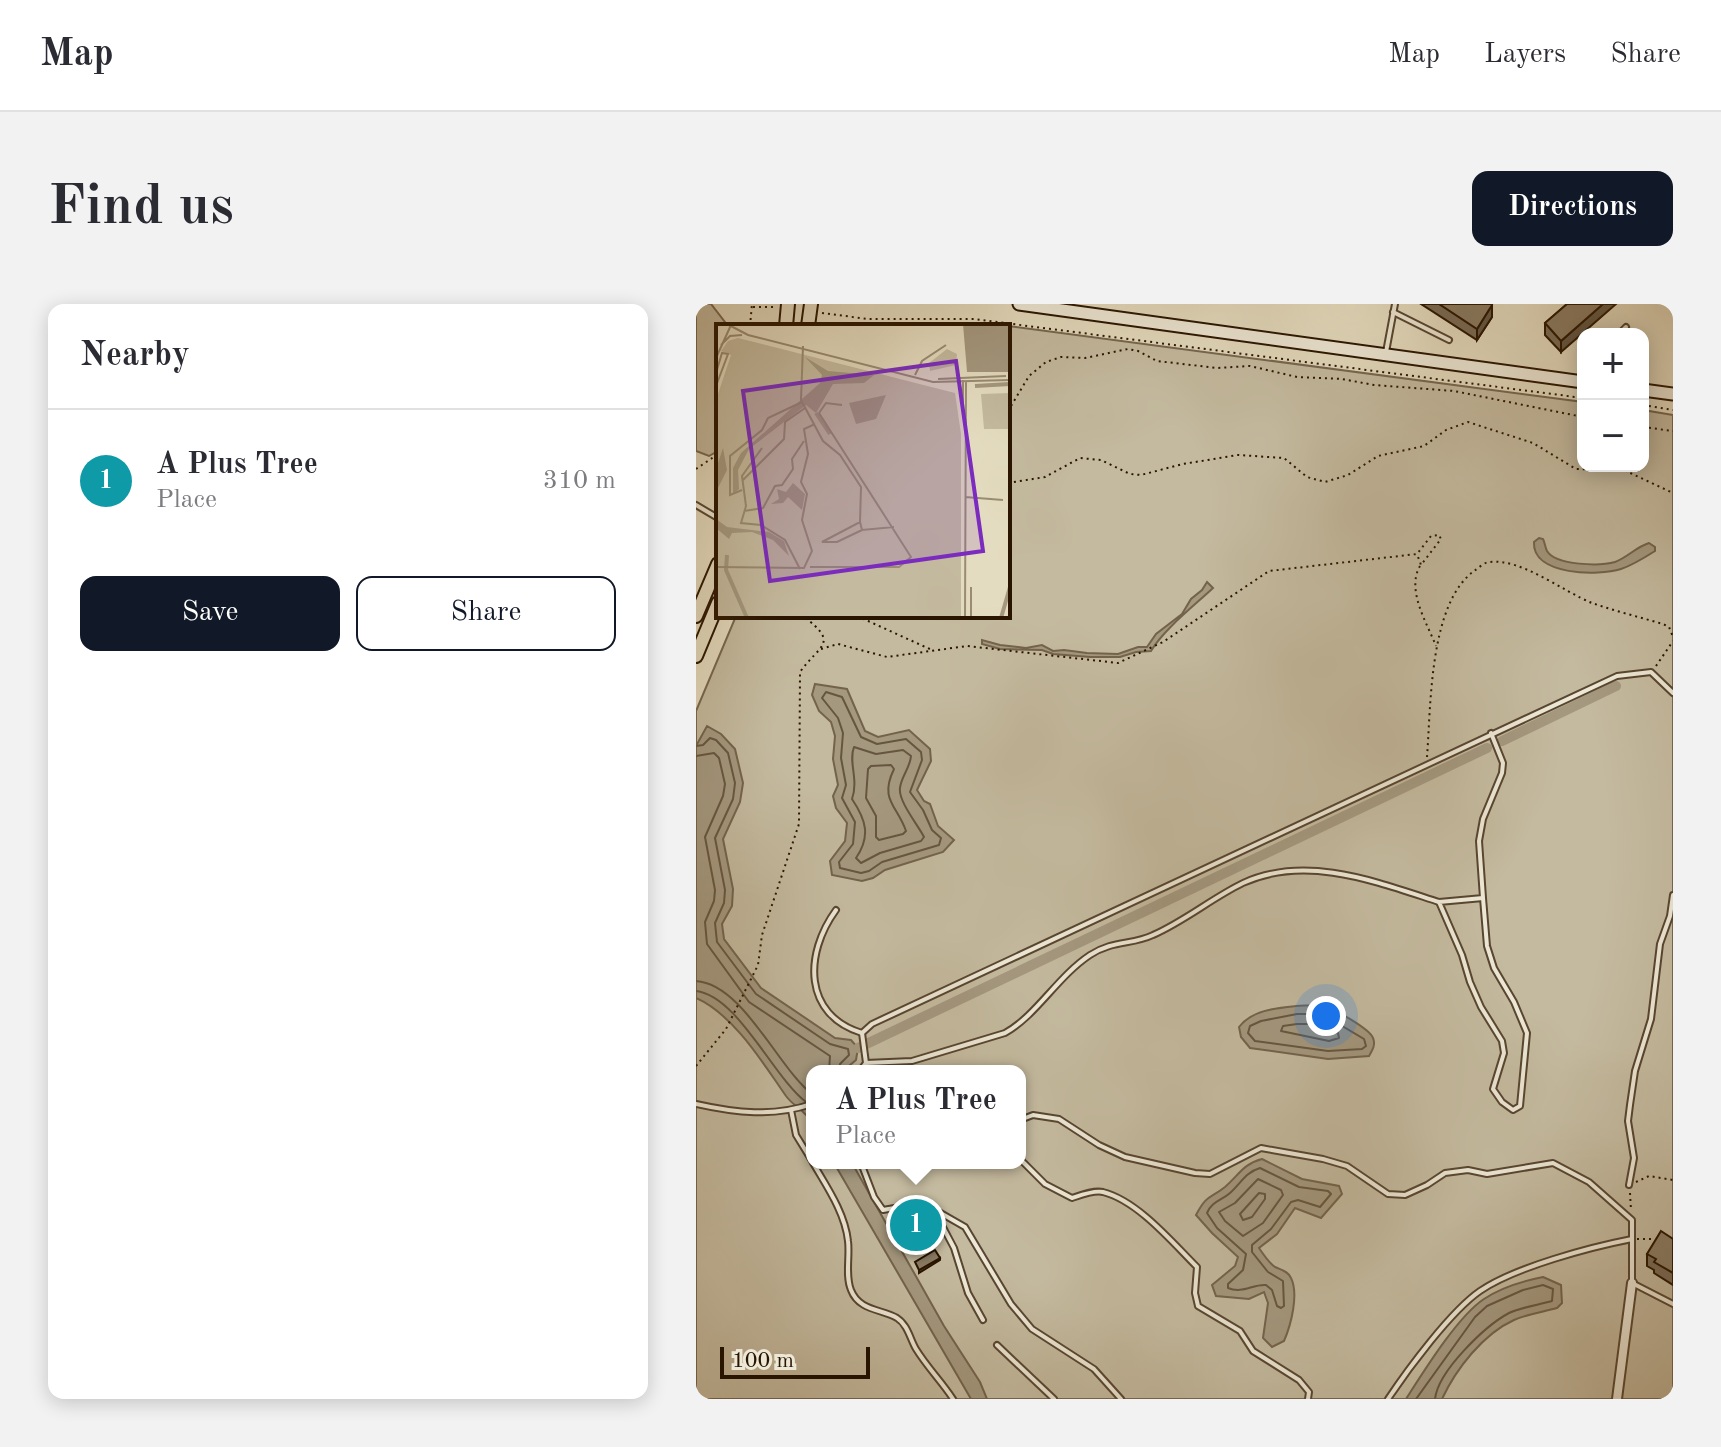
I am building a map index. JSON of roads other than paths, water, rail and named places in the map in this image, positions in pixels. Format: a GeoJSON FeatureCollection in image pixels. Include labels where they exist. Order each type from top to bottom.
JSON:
{"type":"FeatureCollection","features":[{"type":"Feature","properties":{"kind":"main road"},"geometry":{"type":"LineString","coordinates":[[786,324],[788,304]]}},
{"type":"Feature","properties":{"kind":"main road"},"geometry":{"type":"LineString","coordinates":[[808,324],[811,304]]}},
{"type":"Feature","properties":{"kind":"main road"},"geometry":{"type":"LineString","coordinates":[[1019,304],[1577,381]]}},
{"type":"Feature","properties":{"kind":"main road"},"geometry":{"type":"LineString","coordinates":[[1649,391],[1673,394]]}},
{"type":"Feature","properties":{"kind":"main road"},"geometry":{"type":"LineString","coordinates":[[696,616],[716,569]]}},
{"type":"Feature","properties":{"kind":"main road"},"geometry":{"type":"LineString","coordinates":[[696,656],[716,608]]}},
{"type":"Feature","properties":{"kind":"street"},"geometry":{"type":"LineString","coordinates":[[1617,1399],[1632,1283]]}},
{"type":"Feature","properties":{"kind":"lane"},"geometry":{"type":"LineString","coordinates":[[1386,355],[1395,304]]}},
{"type":"Feature","properties":{"kind":"lane"},"geometry":{"type":"LineString","coordinates":[[1393,312],[1449,340]]}},
{"type":"Feature","properties":{"kind":"lane"},"geometry":{"type":"LineString","coordinates":[[696,505],[716,517]]}},
{"type":"Feature","properties":{"kind":"lane"},"geometry":{"type":"LineString","coordinates":[[862,1033],[872,1024],[1426,762],[1617,676],[1651,672],[1673,693]]}},
{"type":"Feature","properties":{"kind":"lane"},"geometry":{"type":"LineString","coordinates":[[1439,902],[1481,1007],[1502,1041],[1504,1053],[1493,1089],[1502,1102],[1513,1110],[1520,1106],[1527,1033],[1514,1002],[1494,968],[1487,946],[1479,841],[1483,819],[1502,773],[1503,763],[1491,733]]}},
{"type":"Feature","properties":{"kind":"lane"},"geometry":{"type":"LineString","coordinates":[[862,1033],[866,1063],[912,1061],[1005,1033],[1018,1026],[1063,977],[1090,955],[1111,944],[1151,937],[1202,906],[1265,874],[1288,871],[1353,875],[1439,902],[1483,898]]}},
{"type":"Feature","properties":{"kind":"lane"},"geometry":{"type":"LineString","coordinates":[[1629,1185],[1634,1158],[1628,1121],[1635,1071],[1651,1019],[1660,944],[1670,916],[1673,895]]}},
{"type":"Feature","properties":{"kind":"lane"},"geometry":{"type":"LineString","coordinates":[[836,910],[818,943],[815,992],[826,1012],[862,1033]]}},
{"type":"Feature","properties":{"kind":"lane"},"geometry":{"type":"LineString","coordinates":[[912,1061],[913,1065]]}},
{"type":"Feature","properties":{"kind":"lane"},"geometry":{"type":"LineString","coordinates":[[696,1104],[751,1113],[806,1106]]}},
{"type":"Feature","properties":{"kind":"lane"},"geometry":{"type":"LineString","coordinates":[[791,1110],[796,1135],[806,1152]]}},
{"type":"Feature","properties":{"kind":"lane"},"geometry":{"type":"LineString","coordinates":[[1026,1118],[1033,1115],[1059,1119],[1099,1145],[1125,1157],[1195,1173],[1210,1174],[1261,1148],[1323,1159],[1347,1166],[1388,1194],[1405,1195],[1445,1173],[1468,1170],[1487,1174],[1553,1163],[1589,1182],[1632,1220],[1632,1283],[1673,1304]]}},
{"type":"Feature","properties":{"kind":"lane"},"geometry":{"type":"LineString","coordinates":[[1026,1165],[1045,1184],[1072,1198],[1100,1191],[1126,1203],[1154,1225],[1197,1267],[1195,1293],[1198,1306],[1240,1331],[1253,1351],[1299,1380],[1309,1392],[1308,1399]]}},
{"type":"Feature","properties":{"kind":"lane"},"geometry":{"type":"LineString","coordinates":[[816,1169],[845,1221],[851,1291],[875,1312],[897,1318],[908,1331],[916,1350],[953,1399]]}},
{"type":"Feature","properties":{"kind":"lane"},"geometry":{"type":"LineString","coordinates":[[863,1169],[874,1197],[883,1210],[923,1203],[965,1227],[1011,1304],[1032,1329],[1094,1369],[1121,1399]]}},
{"type":"Feature","properties":{"kind":"lane"},"geometry":{"type":"LineString","coordinates":[[934,1210],[954,1248],[968,1293],[983,1320]]}},
{"type":"Feature","properties":{"kind":"lane"},"geometry":{"type":"LineString","coordinates":[[1388,1399],[1405,1374],[1478,1292],[1501,1278],[1598,1245],[1632,1239]]}},
{"type":"Feature","properties":{"kind":"lane"},"geometry":{"type":"LineString","coordinates":[[997,1345],[1054,1399]]}},
{"type":"Feature","properties":{"kind":"water"},"geometry":{"type":"Polygon","coordinates":[[[1543,539],[1552,556],[1579,564],[1615,562],[1649,543],[1655,551],[1621,569],[1598,573],[1568,571],[1544,562],[1536,553],[1534,542],[1543,539]]]}},
{"type":"Feature","properties":{"kind":"water"},"geometry":{"type":"Polygon","coordinates":[[[1207,582],[1213,588],[1172,626],[1151,651],[1120,657],[1090,657],[1042,650],[1000,649],[982,644],[982,640],[1026,648],[1042,645],[1053,651],[1118,654],[1147,647],[1156,634],[1182,614],[1207,582]]]}},
{"type":"Feature","properties":{"kind":"water"},"geometry":{"type":"Polygon","coordinates":[[[815,684],[847,689],[865,731],[878,737],[909,730],[930,749],[931,761],[917,790],[930,804],[938,826],[954,840],[943,852],[885,870],[862,881],[832,875],[830,861],[845,841],[847,823],[836,808],[833,796],[838,785],[833,759],[835,736],[831,722],[819,711],[812,695],[815,684]]]}},
{"type":"Feature","properties":{"kind":"water"},"geometry":{"type":"Polygon","coordinates":[[[707,726],[721,734],[735,749],[743,783],[740,802],[723,839],[733,889],[732,906],[722,924],[724,939],[761,988],[835,1038],[851,1040],[858,1048],[856,1060],[850,1065],[806,1065],[806,1114],[786,1096],[735,1028],[696,998],[696,746],[707,726]]]}},
{"type":"Feature","properties":{"kind":"water"},"geometry":{"type":"Polygon","coordinates":[[[1313,1005],[1342,1015],[1370,1034],[1374,1045],[1369,1056],[1328,1059],[1250,1048],[1241,1037],[1239,1027],[1251,1017],[1280,1008],[1313,1005]]]}},
{"type":"Feature","properties":{"kind":"water"},"geometry":{"type":"Polygon","coordinates":[[[1262,1159],[1302,1179],[1339,1186],[1342,1194],[1321,1218],[1295,1208],[1277,1234],[1259,1248],[1273,1265],[1288,1274],[1294,1292],[1287,1334],[1284,1341],[1272,1347],[1263,1338],[1268,1303],[1264,1292],[1249,1299],[1216,1296],[1212,1285],[1235,1266],[1238,1257],[1196,1215],[1206,1200],[1246,1167],[1262,1159]]]}},
{"type":"Feature","properties":{"kind":"water"},"geometry":{"type":"Polygon","coordinates":[[[837,1169],[855,1169],[944,1326],[980,1382],[987,1399],[971,1399],[837,1169]]]}},
{"type":"Feature","properties":{"kind":"water"},"geometry":{"type":"Polygon","coordinates":[[[1543,1277],[1561,1285],[1562,1303],[1557,1308],[1519,1318],[1492,1334],[1463,1365],[1442,1399],[1406,1399],[1442,1345],[1474,1307],[1505,1288],[1543,1277]]]}},
{"type":"Feature","properties":{"kind":"waterway"},"geometry":{"type":"LineString","coordinates":[[1502,741],[1616,686]]}},
{"type":"Feature","properties":{"kind":"waterway"},"geometry":{"type":"LineString","coordinates":[[858,1048],[1487,748]]}},
{"type":"Feature","properties":{"kind":"place","name":"A Plus Tree"},"geometry":{"type":"Point","coordinates":[916,1225]}}]}
